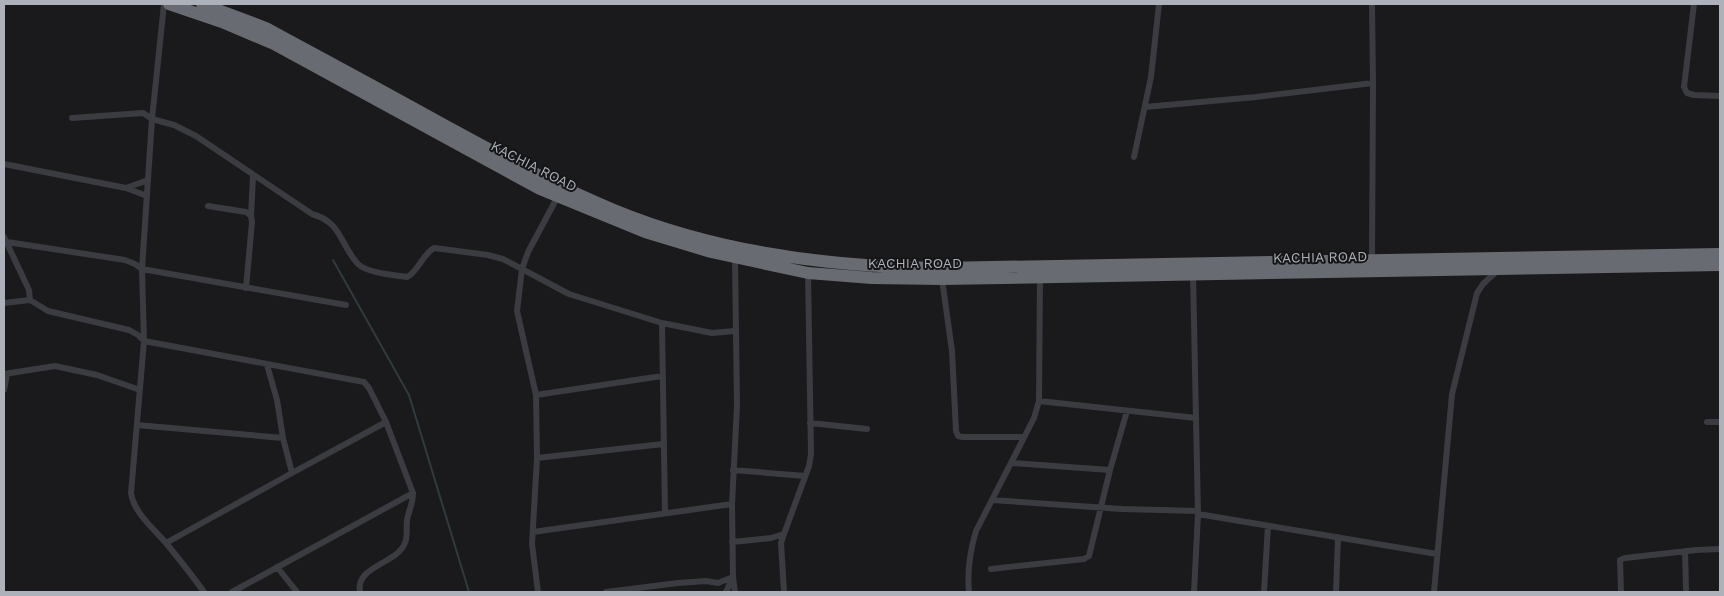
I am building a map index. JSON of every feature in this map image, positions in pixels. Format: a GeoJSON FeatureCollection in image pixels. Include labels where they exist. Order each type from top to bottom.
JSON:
{"type":"FeatureCollection","features":[{"type":"Feature","properties":{"kind":"highway","name":"KACHIA ROAD"},"geometry":{"type":"LineString","coordinates":[[169,4],[222,22],[274,44],[558,196],[645,232],[735,258],[808,273],[872,278],[942,279],[1720,265]]}},
{"type":"Feature","properties":{"kind":"highway","name":"KACHIA ROAD"},"geometry":{"type":"LineString","coordinates":[[210,5],[266,28],[505,159],[571,192],[615,211],[671,230],[741,248],[822,262],[901,268],[1720,254]]}},
{"type":"Feature","properties":{"kind":"street"},"geometry":{"type":"LineString","coordinates":[[164,4],[152,119],[142,269],[144,341],[132,484],[133,502],[137,510],[166,543],[204,592]]}},
{"type":"Feature","properties":{"kind":"street"},"geometry":{"type":"LineString","coordinates":[[1134,157],[1151,77],[1159,4]]}},
{"type":"Feature","properties":{"kind":"street"},"geometry":{"type":"LineString","coordinates":[[1372,4],[1372,260]]}},
{"type":"Feature","properties":{"kind":"street"},"geometry":{"type":"LineString","coordinates":[[1694,4],[1684,87],[1687,93],[1694,95],[1720,96]]}},
{"type":"Feature","properties":{"kind":"street"},"geometry":{"type":"LineString","coordinates":[[1145,106],[1373,83]]}},
{"type":"Feature","properties":{"kind":"street"},"geometry":{"type":"LineString","coordinates":[[72,118],[143,113],[152,119],[174,125],[196,136],[312,214],[329,221],[358,264],[366,269],[406,277],[412,275],[420,260],[434,248],[488,254],[522,269],[569,294],[662,323],[712,333],[735,331]]}},
{"type":"Feature","properties":{"kind":"street"},"geometry":{"type":"LineString","coordinates":[[4,164],[126,188],[147,196]]}},
{"type":"Feature","properties":{"kind":"street"},"geometry":{"type":"LineString","coordinates":[[246,288],[252,222],[253,176]]}},
{"type":"Feature","properties":{"kind":"street"},"geometry":{"type":"LineString","coordinates":[[126,188],[148,180]]}},
{"type":"Feature","properties":{"kind":"street"},"geometry":{"type":"LineString","coordinates":[[538,592],[532,544],[537,458],[536,395],[517,311],[522,269],[528,252],[558,196]]}},
{"type":"Feature","properties":{"kind":"street"},"geometry":{"type":"LineString","coordinates":[[208,206],[246,212],[251,216]]}},
{"type":"Feature","properties":{"kind":"street"},"geometry":{"type":"LineString","coordinates":[[5,239],[125,260],[142,269],[346,306]]}},
{"type":"Feature","properties":{"kind":"street"},"geometry":{"type":"LineString","coordinates":[[5,239],[29,290],[30,300]]}},
{"type":"Feature","properties":{"kind":"street"},"geometry":{"type":"LineString","coordinates":[[735,258],[737,406],[732,504],[732,577],[735,592]]}},
{"type":"Feature","properties":{"kind":"street"},"geometry":{"type":"LineString","coordinates":[[1434,592],[1452,394],[1477,293],[1483,284],[1499,269]]}},
{"type":"Feature","properties":{"kind":"street"},"geometry":{"type":"LineString","coordinates":[[784,592],[781,543],[809,466],[810,454],[808,273]]}},
{"type":"Feature","properties":{"kind":"street"},"geometry":{"type":"LineString","coordinates":[[1193,274],[1198,512],[1194,592]]}},
{"type":"Feature","properties":{"kind":"street"},"geometry":{"type":"LineString","coordinates":[[969,592],[968,576],[971,546],[976,531],[1034,418],[1039,401],[1040,277]]}},
{"type":"Feature","properties":{"kind":"street"},"geometry":{"type":"LineString","coordinates":[[942,279],[952,351],[956,431],[958,436],[963,438],[1024,437]]}},
{"type":"Feature","properties":{"kind":"street"},"geometry":{"type":"LineString","coordinates":[[4,303],[30,300],[48,312],[129,330],[138,334],[144,341],[364,382],[386,422],[413,493],[412,506],[407,521],[405,544],[398,553],[364,575],[359,585],[360,592]]}},
{"type":"Feature","properties":{"kind":"street"},"geometry":{"type":"LineString","coordinates":[[662,323],[665,513]]}},
{"type":"Feature","properties":{"kind":"street"},"geometry":{"type":"LineString","coordinates":[[267,365],[277,400],[283,438],[292,473]]}},
{"type":"Feature","properties":{"kind":"street"},"geometry":{"type":"LineString","coordinates":[[4,390],[5,374],[55,366],[97,375],[140,390]]}},
{"type":"Feature","properties":{"kind":"street"},"geometry":{"type":"LineString","coordinates":[[536,395],[662,376]]}},
{"type":"Feature","properties":{"kind":"street"},"geometry":{"type":"LineString","coordinates":[[1039,401],[1196,418]]}},
{"type":"Feature","properties":{"kind":"street"},"geometry":{"type":"LineString","coordinates":[[991,569],[1084,559],[1089,556],[1110,470],[1128,410]]}},
{"type":"Feature","properties":{"kind":"street"},"geometry":{"type":"LineString","coordinates":[[166,543],[386,422]]}},
{"type":"Feature","properties":{"kind":"street"},"geometry":{"type":"LineString","coordinates":[[1708,422],[1720,422]]}},
{"type":"Feature","properties":{"kind":"street"},"geometry":{"type":"LineString","coordinates":[[810,423],[867,429]]}},
{"type":"Feature","properties":{"kind":"street"},"geometry":{"type":"LineString","coordinates":[[137,425],[283,438]]}},
{"type":"Feature","properties":{"kind":"street"},"geometry":{"type":"LineString","coordinates":[[537,458],[663,444]]}},
{"type":"Feature","properties":{"kind":"street"},"geometry":{"type":"LineString","coordinates":[[1011,463],[1110,470]]}},
{"type":"Feature","properties":{"kind":"street"},"geometry":{"type":"LineString","coordinates":[[733,470],[805,476]]}},
{"type":"Feature","properties":{"kind":"street"},"geometry":{"type":"LineString","coordinates":[[232,592],[413,493]]}},
{"type":"Feature","properties":{"kind":"street"},"geometry":{"type":"LineString","coordinates":[[992,500],[1100,508],[1198,512],[1268,526],[1437,554]]}},
{"type":"Feature","properties":{"kind":"street"},"geometry":{"type":"LineString","coordinates":[[533,532],[732,504]]}},
{"type":"Feature","properties":{"kind":"street"},"geometry":{"type":"LineString","coordinates":[[1264,592],[1268,526]]}},
{"type":"Feature","properties":{"kind":"street"},"geometry":{"type":"LineString","coordinates":[[732,542],[771,538],[784,534]]}},
{"type":"Feature","properties":{"kind":"street"},"geometry":{"type":"LineString","coordinates":[[1336,592],[1338,538]]}},
{"type":"Feature","properties":{"kind":"street"},"geometry":{"type":"LineString","coordinates":[[1621,592],[1620,560],[1624,558],[1720,549]]}},
{"type":"Feature","properties":{"kind":"street"},"geometry":{"type":"LineString","coordinates":[[1686,551],[1686,589]]}},
{"type":"Feature","properties":{"kind":"street"},"geometry":{"type":"LineString","coordinates":[[277,567],[297,592]]}},
{"type":"Feature","properties":{"kind":"street"},"geometry":{"type":"LineString","coordinates":[[606,592],[678,583],[706,581],[718,583],[732,577]]}},
{"type":"Feature","properties":{"kind":"street"},"geometry":{"type":"LineString","coordinates":[[726,592],[732,577]]}},
{"type":"Feature","properties":{"kind":"waterway"},"geometry":{"type":"LineString","coordinates":[[333,260],[409,395],[469,592]]}}]}
